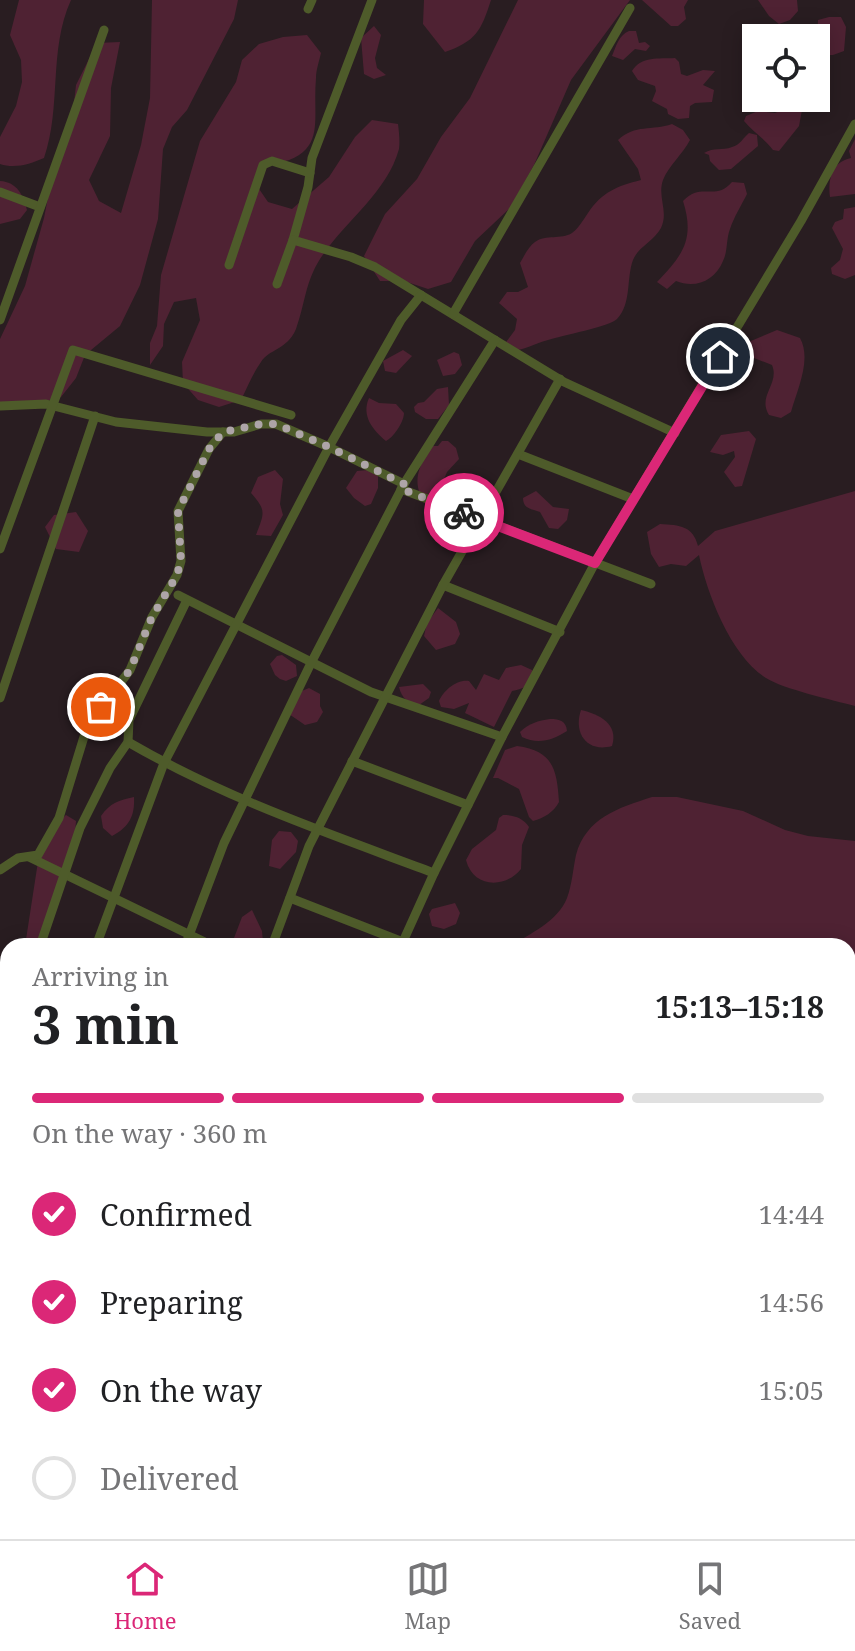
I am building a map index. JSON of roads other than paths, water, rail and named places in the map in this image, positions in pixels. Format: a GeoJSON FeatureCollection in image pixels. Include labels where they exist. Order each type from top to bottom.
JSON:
{"type":"FeatureCollection","features":[{"type":"Feature","properties":{"kind":"street"},"geometry":{"type":"LineString","coordinates":[[277,284],[293,240],[312,158],[372,0]]}},
{"type":"Feature","properties":{"kind":"street"},"geometry":{"type":"LineString","coordinates":[[453,314],[630,8]]}},
{"type":"Feature","properties":{"kind":"street"},"geometry":{"type":"LineString","coordinates":[[0,320],[104,30]]}},
{"type":"Feature","properties":{"kind":"street"},"geometry":{"type":"LineString","coordinates":[[405,938],[502,737],[595,563],[801,221],[855,124]]}},
{"type":"Feature","properties":{"kind":"street"},"geometry":{"type":"LineString","coordinates":[[229,265],[263,165],[272,161],[310,173]]}},
{"type":"Feature","properties":{"kind":"street"},"geometry":{"type":"LineString","coordinates":[[0,192],[40,207]]}},
{"type":"Feature","properties":{"kind":"street"},"geometry":{"type":"LineString","coordinates":[[293,240],[375,267],[560,379],[675,433]]}},
{"type":"Feature","properties":{"kind":"street"},"geometry":{"type":"LineString","coordinates":[[99,938],[164,763],[329,447],[401,320],[421,295]]}},
{"type":"Feature","properties":{"kind":"street"},"geometry":{"type":"LineString","coordinates":[[188,938],[224,843],[311,663],[403,486],[495,340]]}},
{"type":"Feature","properties":{"kind":"street"},"geometry":{"type":"LineString","coordinates":[[0,549],[73,350],[291,415]]}},
{"type":"Feature","properties":{"kind":"street"},"geometry":{"type":"LineString","coordinates":[[275,938],[317,829],[443,585],[560,379]]}},
{"type":"Feature","properties":{"kind":"street"},"geometry":{"type":"LineString","coordinates":[[0,406],[53,406],[116,422],[223,432],[267,423],[329,447],[403,486],[480,520],[651,584]]}},
{"type":"Feature","properties":{"kind":"street"},"geometry":{"type":"LineString","coordinates":[[0,698],[95,416]]}},
{"type":"Feature","properties":{"kind":"street"},"geometry":{"type":"LineString","coordinates":[[0,870],[18,858],[38,855],[59,818],[66,787],[87,727],[130,670],[152,617],[177,575],[181,561],[178,511],[209,449],[223,432]]}},
{"type":"Feature","properties":{"kind":"street"},"geometry":{"type":"LineString","coordinates":[[518,454],[633,499]]}},
{"type":"Feature","properties":{"kind":"street"},"geometry":{"type":"LineString","coordinates":[[443,585],[560,632]]}},
{"type":"Feature","properties":{"kind":"street"},"geometry":{"type":"LineString","coordinates":[[43,938],[80,828],[110,768],[128,742],[129,720],[182,597],[385,697],[502,737]]}},
{"type":"Feature","properties":{"kind":"street"},"geometry":{"type":"LineString","coordinates":[[128,742],[164,763],[245,799],[434,873]]}},
{"type":"Feature","properties":{"kind":"street"},"geometry":{"type":"LineString","coordinates":[[352,761],[468,805]]}},
{"type":"Feature","properties":{"kind":"street"},"geometry":{"type":"LineString","coordinates":[[29,857],[198,938]]}},
{"type":"Feature","properties":{"kind":"street"},"geometry":{"type":"LineString","coordinates":[[290,898],[387,938]]}}]}
